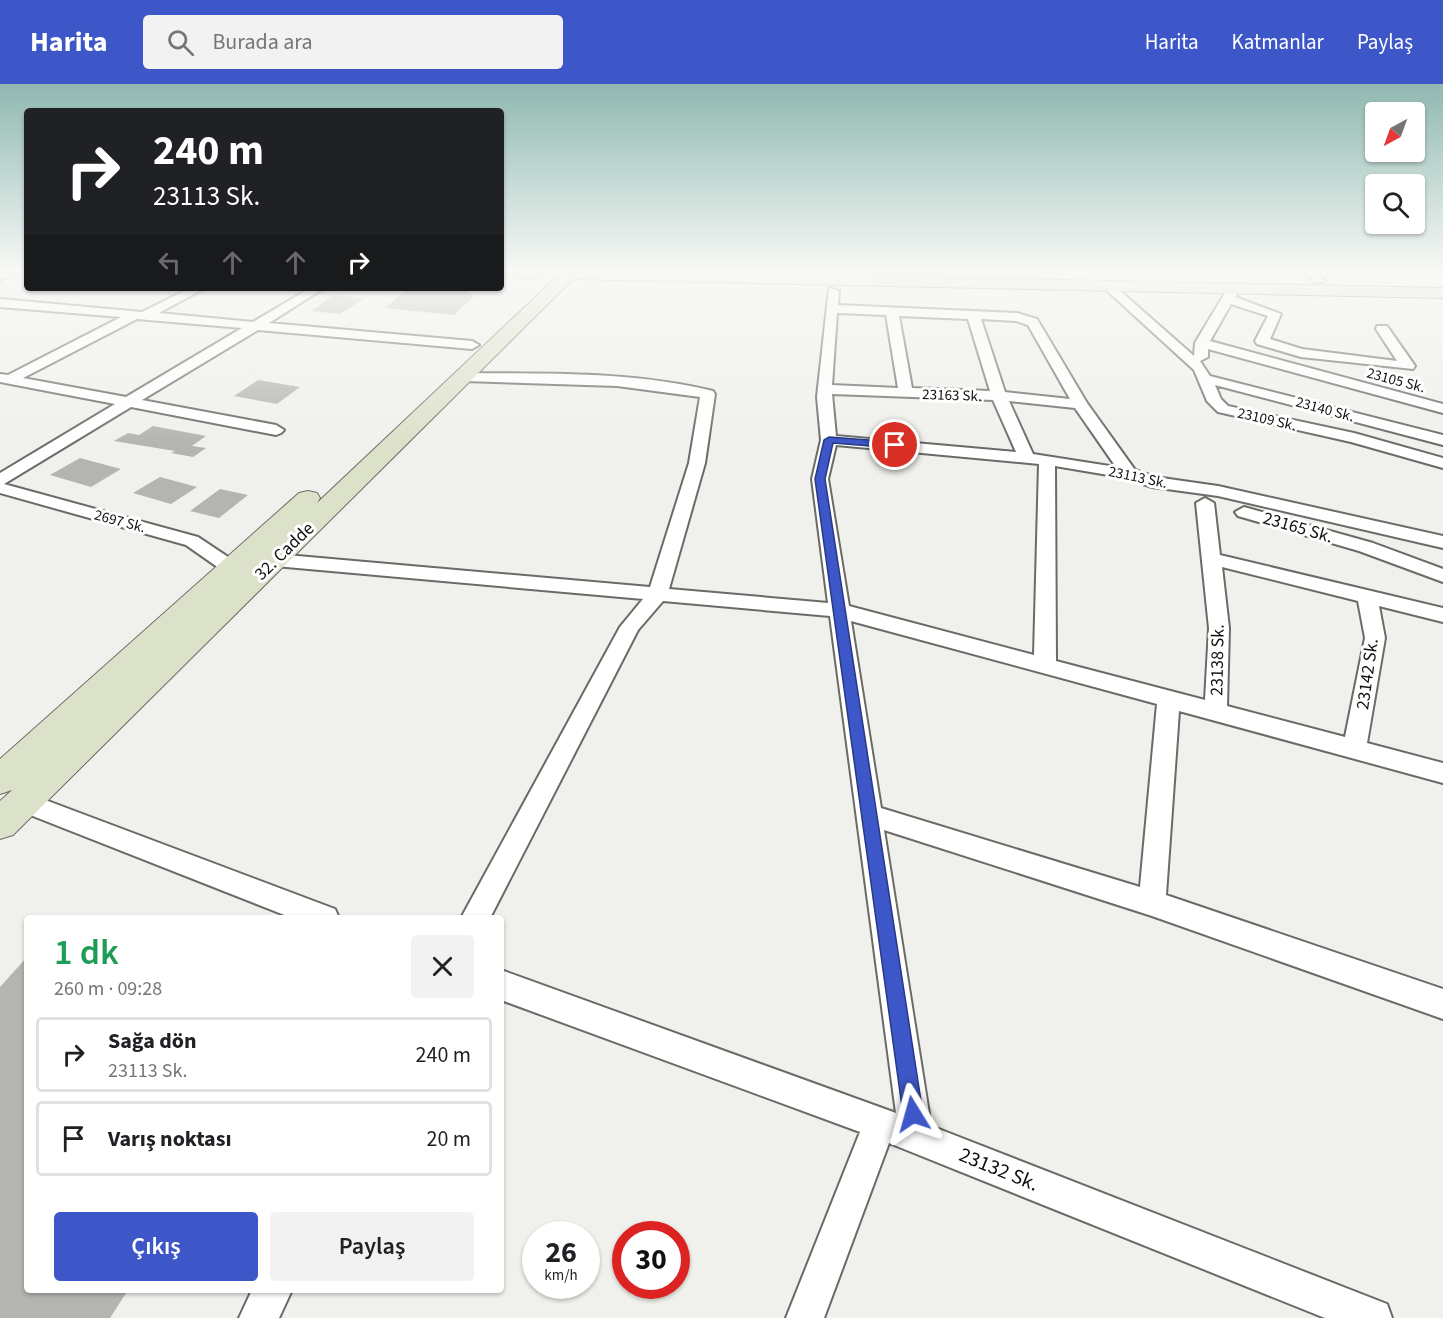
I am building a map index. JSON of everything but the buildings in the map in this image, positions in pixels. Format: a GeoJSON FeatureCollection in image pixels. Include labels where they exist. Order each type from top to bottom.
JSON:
{"type":"FeatureCollection","features":[{"type":"Feature","properties":{"kind":"main road","name":"32. Cadde"},"geometry":{"type":"LineString","coordinates":[[0,780],[490,330]]}},
{"type":"Feature","properties":{"kind":"main road","name":"32. Cadde"},"geometry":{"type":"LineString","coordinates":[[0,824],[464,377],[507,330]]}},
{"type":"Feature","properties":{"kind":"street"},"geometry":{"type":"LineString","coordinates":[[4,379],[110,330]]}},
{"type":"Feature","properties":{"kind":"street"},"geometry":{"type":"LineString","coordinates":[[0,480],[251,330]]}},
{"type":"Feature","properties":{"kind":"street"},"geometry":{"type":"LineString","coordinates":[[298,330],[472,345]]}},
{"type":"Feature","properties":{"kind":"street"},"geometry":{"type":"LineString","coordinates":[[830,330],[825,389],[829,440],[820,479],[837,610],[870,815],[916,1137]]}},
{"type":"Feature","properties":{"kind":"street"},"geometry":{"type":"LineString","coordinates":[[895,330],[906,393]]}},
{"type":"Feature","properties":{"kind":"street"},"geometry":{"type":"LineString","coordinates":[[979,330],[999,396],[1026,457]]}},
{"type":"Feature","properties":{"kind":"street"},"geometry":{"type":"LineString","coordinates":[[1037,330],[1080,404],[1129,474]]}},
{"type":"Feature","properties":{"kind":"street","name":"23109 Sk."},"geometry":{"type":"LineString","coordinates":[[1162,330],[1204,373],[1214,401],[1223,409],[1354,438],[1443,463]]}},
{"type":"Feature","properties":{"kind":"street"},"geometry":{"type":"LineString","coordinates":[[1204,373],[1202,343],[1210,330]]}},
{"type":"Feature","properties":{"kind":"street"},"geometry":{"type":"LineString","coordinates":[[1267,330],[1262,341],[1301,353],[1408,366],[1382,330]]}},
{"type":"Feature","properties":{"kind":"street","name":"23105 Sk."},"geometry":{"type":"LineString","coordinates":[[1202,343],[1443,409]]}},
{"type":"Feature","properties":{"kind":"street","name":"23140 Sk."},"geometry":{"type":"LineString","coordinates":[[1204,373],[1443,440]]}},
{"type":"Feature","properties":{"kind":"street"},"geometry":{"type":"LineString","coordinates":[[464,377],[634,382],[672,386],[708,394],[697,462],[657,595],[630,627],[477,915]]}},
{"type":"Feature","properties":{"kind":"street"},"geometry":{"type":"LineString","coordinates":[[4,379],[276,430]]}},
{"type":"Feature","properties":{"kind":"street","name":"23163 Sk."},"geometry":{"type":"LineString","coordinates":[[825,389],[999,396],[1080,404]]}},
{"type":"Feature","properties":{"kind":"street","name":"23113 Sk."},"geometry":{"type":"LineString","coordinates":[[829,440],[1047,460],[1129,474],[1152,482],[1218,491],[1443,542]]}},
{"type":"Feature","properties":{"kind":"street"},"geometry":{"type":"LineString","coordinates":[[1045,665],[1047,460]]}},
{"type":"Feature","properties":{"kind":"street","name":"23165 Sk."},"geometry":{"type":"LineString","coordinates":[[1152,482],[1205,503],[1366,547],[1443,576]]}},
{"type":"Feature","properties":{"kind":"street","name":"2697 Sk."},"geometry":{"type":"LineString","coordinates":[[0,488],[192,541],[233,568]]}},
{"type":"Feature","properties":{"kind":"street","name":"23138 Sk."},"geometry":{"type":"LineString","coordinates":[[1205,503],[1219,628],[1216,711],[1443,773]]}},
{"type":"Feature","properties":{"kind":"street"},"geometry":{"type":"LineString","coordinates":[[1210,558],[1443,615]]}},
{"type":"Feature","properties":{"kind":"street"},"geometry":{"type":"LineString","coordinates":[[275,560],[837,610],[1216,711]]}},
{"type":"Feature","properties":{"kind":"street","name":"23142 Sk."},"geometry":{"type":"LineString","coordinates":[[1354,750],[1375,638],[1368,598]]}},
{"type":"Feature","properties":{"kind":"street"},"geometry":{"type":"LineString","coordinates":[[1152,903],[1169,699]]}},
{"type":"Feature","properties":{"kind":"street"},"geometry":{"type":"LineString","coordinates":[[24,802],[317,915]]}},
{"type":"Feature","properties":{"kind":"street"},"geometry":{"type":"LineString","coordinates":[[870,815],[1152,903],[1443,1004]]}},
{"type":"Feature","properties":{"kind":"street","name":"23132 Sk."},"geometry":{"type":"LineString","coordinates":[[504,986],[880,1123],[1373,1318]]}},
{"type":"Feature","properties":{"kind":"street"},"geometry":{"type":"LineString","coordinates":[[805,1318],[880,1123]]}},
{"type":"Feature","properties":{"kind":"street"},"geometry":{"type":"LineString","coordinates":[[258,1318],[271,1293]]}},
{"type":"Feature","properties":{"kind":"route"},"geometry":{"type":"LineString","coordinates":[[895,445],[829,440],[820,479],[837,610],[870,815],[913,1114]]}}]}
